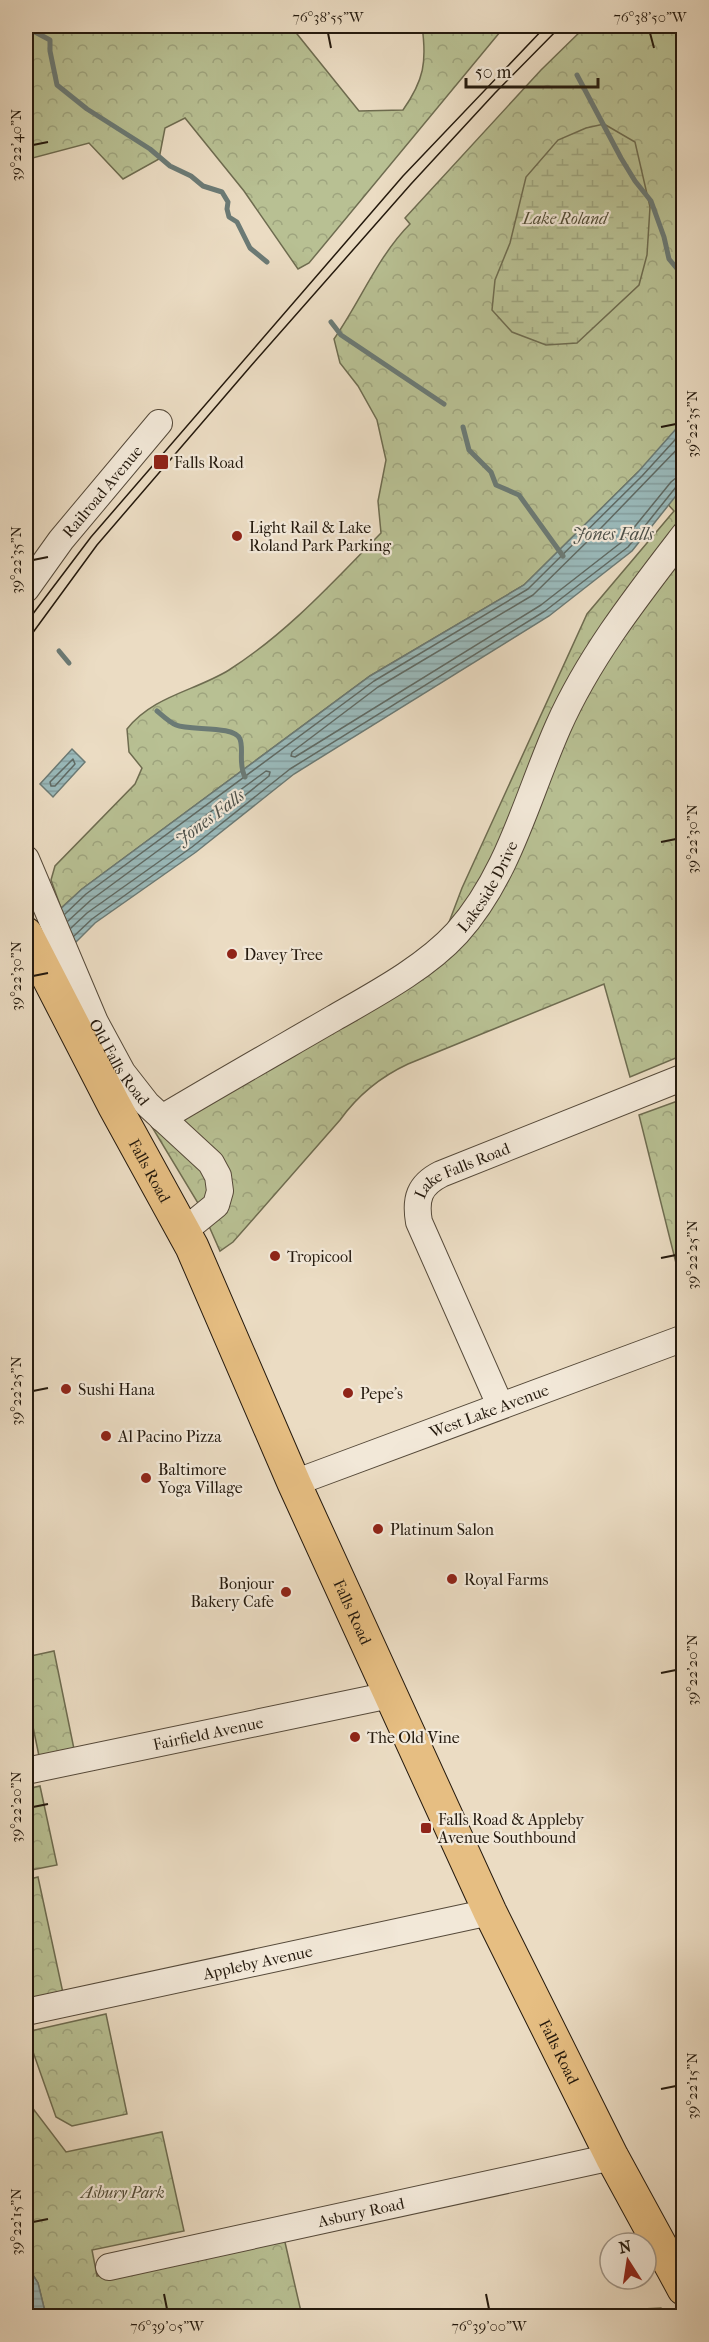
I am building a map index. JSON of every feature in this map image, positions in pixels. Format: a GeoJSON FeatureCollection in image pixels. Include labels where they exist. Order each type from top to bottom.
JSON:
{"type":"FeatureCollection","features":[{"type":"Feature","properties":{"kind":"main road","name":"Falls Road"},"geometry":{"type":"LineString","coordinates":[[26,933],[114,1105],[184,1231],[294,1483],[490,1912],[612,2157],[683,2288]]}},
{"type":"Feature","properties":{"kind":"street","name":"Railroad Avenue"},"geometry":{"type":"LineString","coordinates":[[26,590],[61,540],[159,423]]}},
{"type":"Feature","properties":{"kind":"street","name":"Lakeside Drive"},"geometry":{"type":"LineString","coordinates":[[162,1118],[382,989],[427,959],[455,935],[480,903],[499,872],[558,727],[581,680],[625,613],[684,535]]}},
{"type":"Feature","properties":{"kind":"street","name":"Old Falls Road"},"geometry":{"type":"LineString","coordinates":[[26,858],[95,1022],[122,1072],[147,1104],[211,1163],[218,1176],[220,1191],[216,1205],[184,1231]]}},
{"type":"Feature","properties":{"kind":"street","name":"Lake Falls Road"},"geometry":{"type":"LineString","coordinates":[[500,1405],[419,1222],[417,1208],[420,1193],[429,1180],[441,1174],[684,1077]]}},
{"type":"Feature","properties":{"kind":"street","name":"West Lake Avenue"},"geometry":{"type":"LineString","coordinates":[[294,1483],[684,1338]]}},
{"type":"Feature","properties":{"kind":"street","name":"Fairfield Avenue"},"geometry":{"type":"LineString","coordinates":[[26,1771],[390,1695]]}},
{"type":"Feature","properties":{"kind":"street","name":"Appleby Avenue"},"geometry":{"type":"LineString","coordinates":[[26,2012],[490,1912]]}},
{"type":"Feature","properties":{"kind":"street","name":"Asbury Road"},"geometry":{"type":"LineString","coordinates":[[110,2267],[612,2157]]}},
{"type":"Feature","properties":{"kind":"green space"},"geometry":{"type":"Polygon","coordinates":[[[26,26],[282,26],[293,29],[359,111],[403,110],[420,80],[424,60],[422,26],[505,26],[309,263],[298,269],[244,191],[185,118],[165,128],[159,159],[123,179],[89,143],[29,159],[26,155],[26,26]]]}},
{"type":"Feature","properties":{"kind":"green space","name":"Lake Roland"},"geometry":{"type":"Polygon","coordinates":[[[586,26],[683,26],[684,699],[678,711],[684,874],[683,1055],[630,1077],[604,984],[408,1064],[379,1081],[362,1095],[233,1242],[220,1251],[201,1208],[146,1117],[347,1004],[443,938],[462,888],[587,614],[674,511],[638,472],[524,585],[370,676],[82,889],[61,908],[51,880],[55,866],[135,784],[142,768],[129,752],[127,729],[137,718],[162,701],[216,677],[250,656],[309,606],[381,533],[378,501],[386,460],[377,420],[358,386],[340,363],[334,339],[388,250],[410,224],[405,218],[541,70],[586,26]]]}},
{"type":"Feature","properties":{"kind":"green space"},"geometry":{"type":"Polygon","coordinates":[[[604,124],[635,142],[650,207],[647,255],[639,285],[577,343],[546,345],[512,332],[492,310],[495,280],[510,243],[526,177],[558,140],[586,128],[604,124]]]}},
{"type":"Feature","properties":{"kind":"green space"},"geometry":{"type":"Polygon","coordinates":[[[684,1099],[683,1291],[639,1115],[684,1099]]]}},
{"type":"Feature","properties":{"kind":"green space"},"geometry":{"type":"Polygon","coordinates":[[[54,1651],[74,1749],[39,1756],[26,1693],[26,1657],[54,1651]]]}},
{"type":"Feature","properties":{"kind":"green space"},"geometry":{"type":"Polygon","coordinates":[[[40,1786],[57,1865],[26,1871],[26,1789],[40,1786]]]}},
{"type":"Feature","properties":{"kind":"green space"},"geometry":{"type":"Polygon","coordinates":[[[38,1877],[63,1993],[26,1999],[26,1880],[38,1877]]]}},
{"type":"Feature","properties":{"kind":"green space"},"geometry":{"type":"Polygon","coordinates":[[[106,2014],[127,2114],[72,2126],[56,2117],[26,2032],[106,2014]]]}},
{"type":"Feature","properties":{"kind":"green space","name":"Asbury Park"},"geometry":{"type":"Polygon","coordinates":[[[26,2088],[31,2106],[66,2152],[162,2132],[184,2231],[92,2250],[97,2276],[284,2238],[302,2316],[46,2316],[38,2283],[26,2264],[26,2088]]]}},
{"type":"Feature","properties":{"kind":"green space"},"geometry":{"type":"Polygon","coordinates":[[[661,2308],[663,2312],[654,2316],[506,2316],[661,2308]]]}},
{"type":"Feature","properties":{"kind":"water","name":"Jones Falls"},"geometry":{"type":"Polygon","coordinates":[[[683,421],[683,487],[632,551],[549,616],[294,774],[196,852],[95,923],[26,992],[26,941],[82,889],[370,676],[524,585],[638,472],[683,421]]]}},
{"type":"Feature","properties":{"kind":"water"},"geometry":{"type":"Polygon","coordinates":[[[72,749],[85,762],[53,797],[40,784],[72,749]]]}},
{"type":"Feature","properties":{"kind":"water"},"geometry":{"type":"Polygon","coordinates":[[[26,2264],[38,2283],[46,2316],[26,2316],[26,2264]]]}},
{"type":"Feature","properties":{"kind":"waterway"},"geometry":{"type":"LineString","coordinates":[[30,26],[35,32],[50,40],[57,85],[87,109],[150,149],[170,166],[191,176],[203,186],[222,192],[228,202],[229,217],[237,222],[250,248],[267,262]]}},
{"type":"Feature","properties":{"kind":"waterway"},"geometry":{"type":"LineString","coordinates":[[577,75],[621,158],[651,201],[669,259],[684,277]]}},
{"type":"Feature","properties":{"kind":"waterway"},"geometry":{"type":"LineString","coordinates":[[331,322],[341,335],[444,404]]}},
{"type":"Feature","properties":{"kind":"waterway"},"geometry":{"type":"LineString","coordinates":[[463,427],[469,450],[491,472],[496,485],[519,495],[563,556]]}},
{"type":"Feature","properties":{"kind":"waterway"},"geometry":{"type":"LineString","coordinates":[[59,651],[69,663]]}},
{"type":"Feature","properties":{"kind":"waterway"},"geometry":{"type":"LineString","coordinates":[[157,711],[176,725],[221,730],[236,735],[241,743],[242,767],[245,777]]}},
{"type":"Feature","properties":{"kind":"tram line"},"geometry":{"type":"LineString","coordinates":[[26,623],[91,537],[403,176],[546,26]]}},
{"type":"Feature","properties":{"kind":"tram line"},"geometry":{"type":"LineString","coordinates":[[26,642],[97,545],[250,367],[411,184],[561,26]]}},
{"type":"Feature","properties":{"kind":"place","name":"Falls Road"},"geometry":{"type":"Point","coordinates":[161,462]}},
{"type":"Feature","properties":{"kind":"place","name":"Light Rail & Lake Roland Park Parking"},"geometry":{"type":"Point","coordinates":[237,536]}},
{"type":"Feature","properties":{"kind":"place","name":"Davey Tree"},"geometry":{"type":"Point","coordinates":[232,954]}},
{"type":"Feature","properties":{"kind":"place","name":"Tropicool"},"geometry":{"type":"Point","coordinates":[275,1256]}},
{"type":"Feature","properties":{"kind":"place","name":"Sushi Hana"},"geometry":{"type":"Point","coordinates":[66,1389]}},
{"type":"Feature","properties":{"kind":"place","name":"Pepe's"},"geometry":{"type":"Point","coordinates":[348,1393]}},
{"type":"Feature","properties":{"kind":"place","name":"Al Pacino Pizza"},"geometry":{"type":"Point","coordinates":[106,1436]}},
{"type":"Feature","properties":{"kind":"place","name":"Baltimore Yoga Village"},"geometry":{"type":"Point","coordinates":[146,1478]}},
{"type":"Feature","properties":{"kind":"place","name":"Platinum Salon"},"geometry":{"type":"Point","coordinates":[378,1529]}},
{"type":"Feature","properties":{"kind":"place","name":"Royal Farms"},"geometry":{"type":"Point","coordinates":[452,1579]}},
{"type":"Feature","properties":{"kind":"place","name":"Bonjour Bakery Cafe"},"geometry":{"type":"Point","coordinates":[286,1592]}},
{"type":"Feature","properties":{"kind":"place","name":"The Old Vine"},"geometry":{"type":"Point","coordinates":[355,1737]}},
{"type":"Feature","properties":{"kind":"place","name":"Falls Road & Appleby Avenue Southbound"},"geometry":{"type":"Point","coordinates":[426,1828]}}]}
